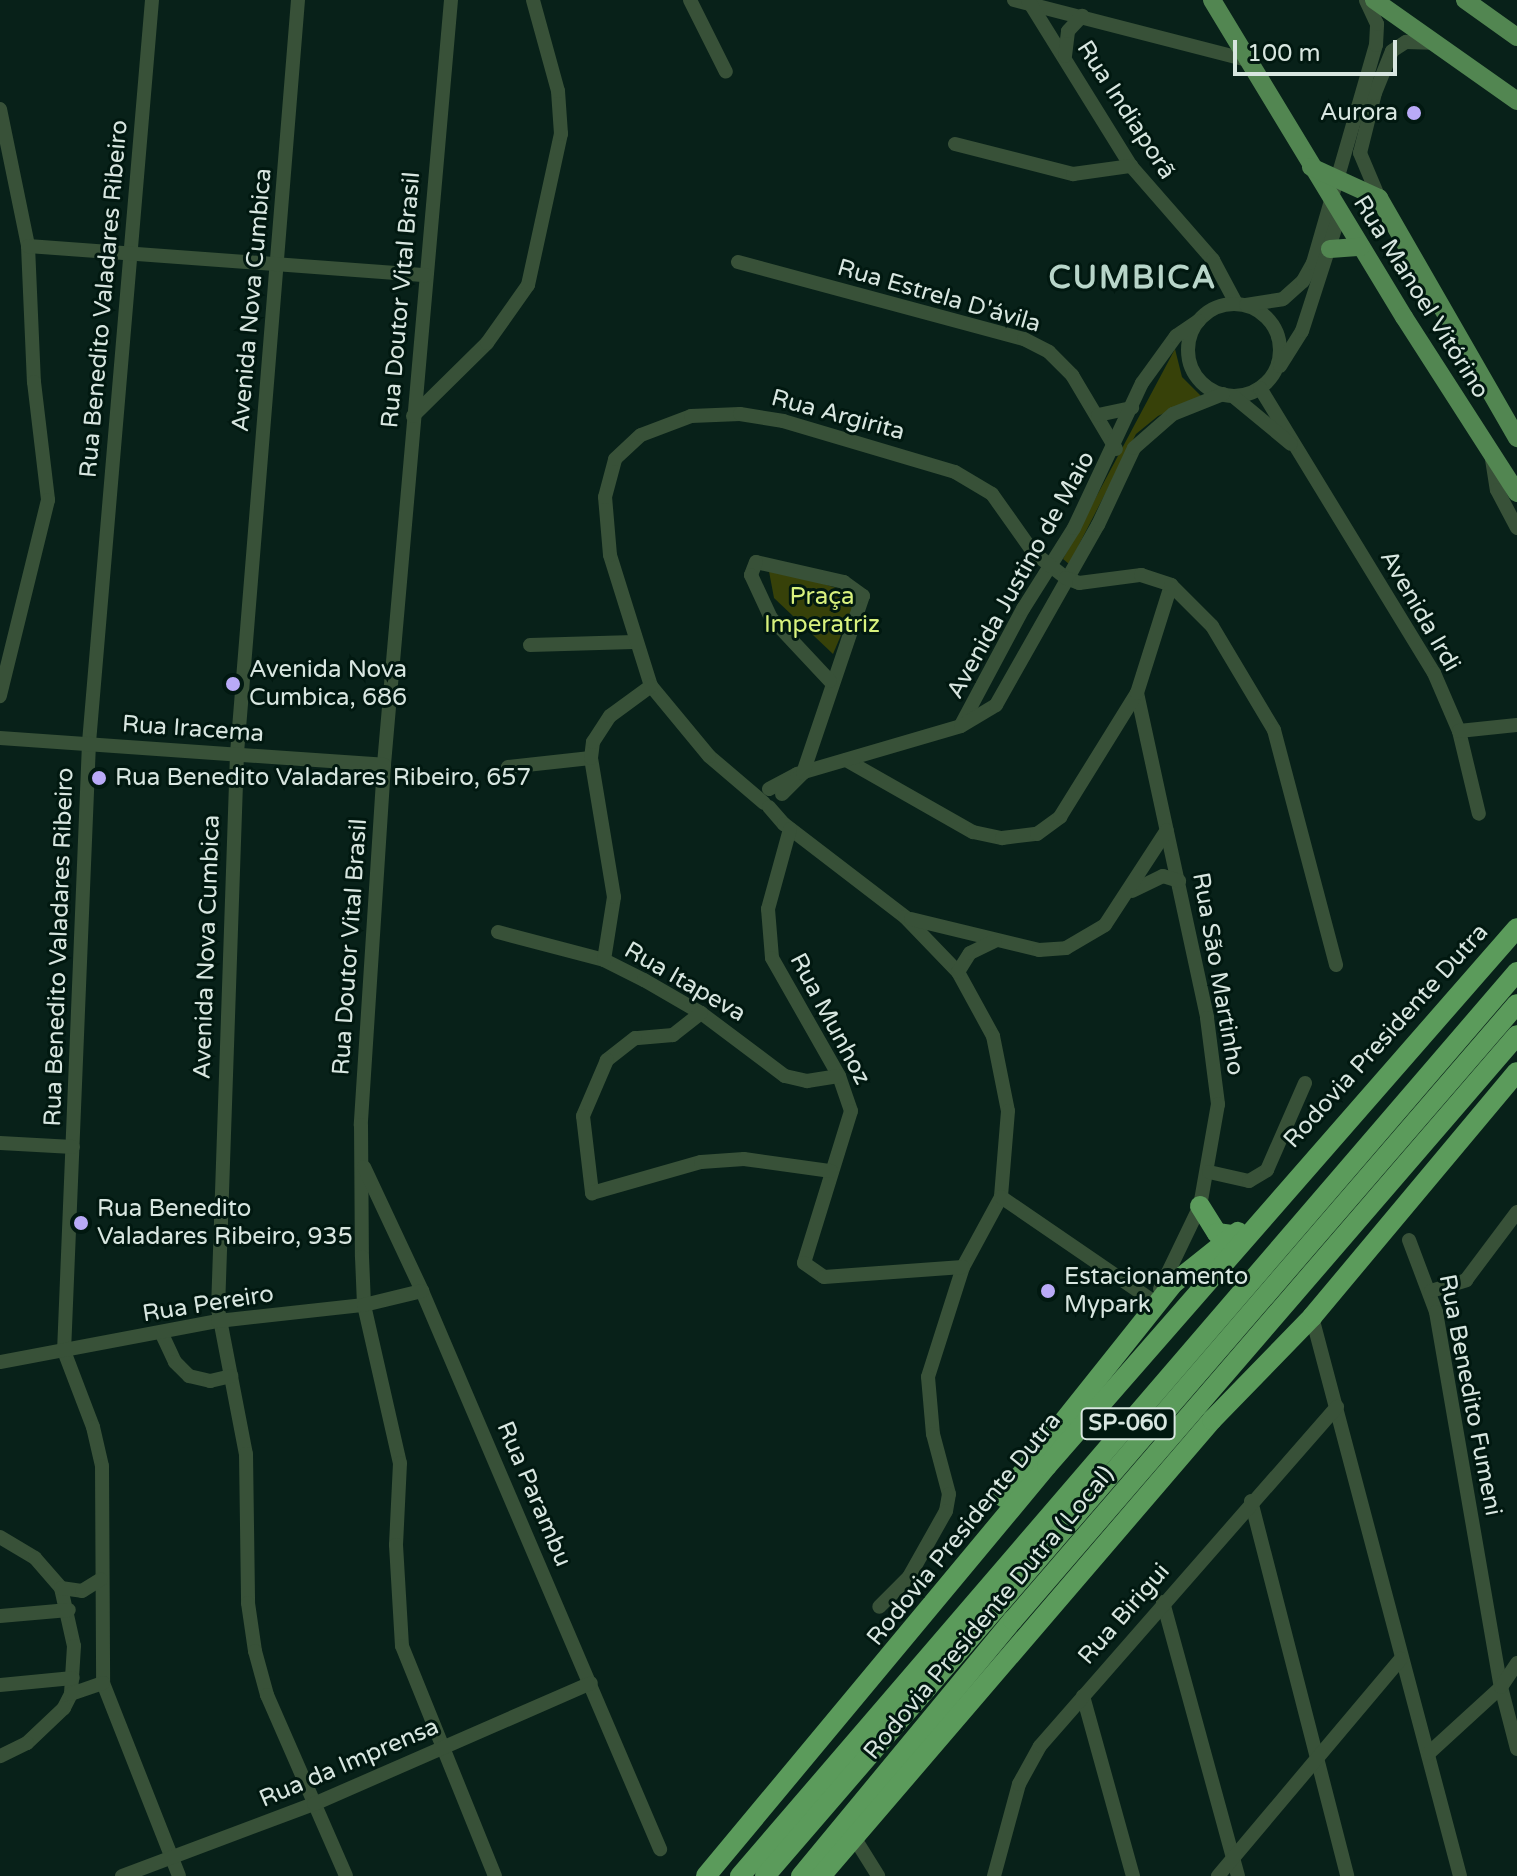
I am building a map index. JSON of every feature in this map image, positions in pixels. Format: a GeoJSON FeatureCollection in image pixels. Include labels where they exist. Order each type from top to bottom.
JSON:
{"type":"FeatureCollection","features":[{"type":"Feature","properties":{"kind":"highway","name":"Rodovia Presidente Dutra"},"geometry":{"type":"LineString","coordinates":[[706,1876],[878,1676],[963,1566],[1285,1189],[1517,928]]}},
{"type":"Feature","properties":{"kind":"highway","name":"SP-060"},"geometry":{"type":"LineString","coordinates":[[740,1876],[1517,972]]}},
{"type":"Feature","properties":{"kind":"highway","name":"SP-060"},"geometry":{"type":"LineString","coordinates":[[765,1876],[1517,1004]]}},
{"type":"Feature","properties":{"kind":"highway","name":"Rodovia Presidente Dutra (Local)"},"geometry":{"type":"LineString","coordinates":[[845,1824],[1517,1035]]}},
{"type":"Feature","properties":{"kind":"highway"},"geometry":{"type":"LineString","coordinates":[[821,1876],[1212,1420],[1312,1317],[1517,1072]]}},
{"type":"Feature","properties":{"kind":"highway"},"geometry":{"type":"LineString","coordinates":[[1283,1309],[1346,1259],[1442,1162]]}},
{"type":"Feature","properties":{"kind":"highway"},"geometry":{"type":"LineString","coordinates":[[878,1676],[883,1654],[1155,1304],[1174,1283],[1285,1189]]}},
{"type":"Feature","properties":{"kind":"highway"},"geometry":{"type":"LineString","coordinates":[[1200,1206],[1217,1233],[1234,1235]]}},
{"type":"Feature","properties":{"kind":"highway"},"geometry":{"type":"LineString","coordinates":[[787,1876],[813,1847],[845,1824]]}},
{"type":"Feature","properties":{"kind":"highway","name":"SP-060"},"geometry":{"type":"LineString","coordinates":[[801,1876],[845,1824]]}},
{"type":"Feature","properties":{"kind":"main road","name":"Rua Manoel Vitórino"},"geometry":{"type":"LineString","coordinates":[[1212,0],[1251,61],[1311,167],[1517,493]]}},
{"type":"Feature","properties":{"kind":"main road"},"geometry":{"type":"LineString","coordinates":[[1374,0],[1517,101]]}},
{"type":"Feature","properties":{"kind":"main road"},"geometry":{"type":"LineString","coordinates":[[1465,0],[1481,7],[1517,37]]}},
{"type":"Feature","properties":{"kind":"main road","name":"Rua Manoel Vitórino"},"geometry":{"type":"LineString","coordinates":[[1311,167],[1379,198],[1517,438]]}},
{"type":"Feature","properties":{"kind":"main road"},"geometry":{"type":"LineString","coordinates":[[1330,249],[1361,247]]}},
{"type":"Feature","properties":{"kind":"main road"},"geometry":{"type":"LineString","coordinates":[[1501,947],[1517,918]]}},
{"type":"Feature","properties":{"kind":"street","name":"Rua Benedito Valadares Ribeiro"},"geometry":{"type":"LineString","coordinates":[[152,0],[89,743],[64,1351],[99,1448],[103,1683],[179,1876]]}},
{"type":"Feature","properties":{"kind":"street","name":"Avenida Nova Cumbica"},"geometry":{"type":"LineString","coordinates":[[298,0],[237,754],[218,1321],[246,1454],[248,1603],[255,1651],[267,1695],[346,1876]]}},
{"type":"Feature","properties":{"kind":"street","name":"Rua Doutor Vital Brasil"},"geometry":{"type":"LineString","coordinates":[[451,0],[384,765],[360,1160],[364,1305],[400,1463],[396,1545],[402,1646],[495,1876]]}},
{"type":"Feature","properties":{"kind":"street"},"geometry":{"type":"LineString","coordinates":[[413,416],[487,343],[528,285],[555,178],[562,112],[533,0]]}},
{"type":"Feature","properties":{"kind":"street"},"geometry":{"type":"LineString","coordinates":[[690,0],[726,72]]}},
{"type":"Feature","properties":{"kind":"street"},"geometry":{"type":"LineString","coordinates":[[1014,0],[1251,61]]}},
{"type":"Feature","properties":{"kind":"street"},"geometry":{"type":"LineString","coordinates":[[1335,205],[1303,281],[1283,299],[1211,310],[1198,321],[1189,342],[1193,372],[1204,385],[1228,395],[1260,388],[1296,346],[1330,249],[1335,205],[1337,178],[1378,34],[1366,0]]}},
{"type":"Feature","properties":{"kind":"street","name":"Rua Indiaporã"},"geometry":{"type":"LineString","coordinates":[[1029,2],[1131,166],[1223,276],[1241,304]]}},
{"type":"Feature","properties":{"kind":"street"},"geometry":{"type":"LineString","coordinates":[[1065,56],[1068,31],[1082,16]]}},
{"type":"Feature","properties":{"kind":"street"},"geometry":{"type":"LineString","coordinates":[[1206,49],[1233,33]]}},
{"type":"Feature","properties":{"kind":"street","name":"Rua Manoel Vitórino"},"geometry":{"type":"LineString","coordinates":[[1379,198],[1360,153],[1386,59],[1406,42],[1436,45]]}},
{"type":"Feature","properties":{"kind":"street"},"geometry":{"type":"LineString","coordinates":[[0,109],[28,246],[34,382],[48,500],[0,696]]}},
{"type":"Feature","properties":{"kind":"street"},"geometry":{"type":"LineString","coordinates":[[955,144],[1073,174],[1131,166]]}},
{"type":"Feature","properties":{"kind":"street"},"geometry":{"type":"LineString","coordinates":[[28,246],[129,250],[426,275]]}},
{"type":"Feature","properties":{"kind":"street","name":"Rua Estrela D'ávila"},"geometry":{"type":"LineString","coordinates":[[738,262],[1024,339],[1049,352],[1072,375],[1116,449]]}},
{"type":"Feature","properties":{"kind":"street"},"geometry":{"type":"LineString","coordinates":[[1211,310],[1223,276]]}},
{"type":"Feature","properties":{"kind":"street"},"geometry":{"type":"LineString","coordinates":[[1241,304],[1262,312],[1279,335],[1275,372]]}},
{"type":"Feature","properties":{"kind":"street","name":"Avenida Justino de Maio"},"geometry":{"type":"LineString","coordinates":[[961,726],[1116,449],[1132,408],[1161,353],[1198,321]]}},
{"type":"Feature","properties":{"kind":"street","name":"Avenida Irdi"},"geometry":{"type":"LineString","coordinates":[[1260,388],[1292,445],[1411,632],[1459,731],[1479,814]]}},
{"type":"Feature","properties":{"kind":"street","name":"Avenida Justino de Maio"},"geometry":{"type":"LineString","coordinates":[[961,726],[985,714],[1004,695],[1134,448],[1173,414],[1228,395]]}},
{"type":"Feature","properties":{"kind":"street","name":"Avenida Irdi"},"geometry":{"type":"LineString","coordinates":[[1228,395],[1292,445]]}},
{"type":"Feature","properties":{"kind":"street"},"geometry":{"type":"LineString","coordinates":[[1098,415],[1132,408]]}},
{"type":"Feature","properties":{"kind":"street","name":"Rua Argirita"},"geometry":{"type":"LineString","coordinates":[[651,686],[634,642],[610,555],[608,477],[626,447],[678,420],[714,414],[783,421],[931,464],[992,494],[1052,563],[1069,573]]}},
{"type":"Feature","properties":{"kind":"street"},"geometry":{"type":"LineString","coordinates":[[1490,453],[1497,490],[1517,528]]}},
{"type":"Feature","properties":{"kind":"street"},"geometry":{"type":"LineString","coordinates":[[803,773],[830,681],[863,602],[860,591],[844,582],[764,561],[756,562],[751,570],[771,618],[830,681]]}},
{"type":"Feature","properties":{"kind":"street"},"geometry":{"type":"LineString","coordinates":[[1069,573],[1079,583],[1092,579],[1152,576],[1171,585],[1212,626],[1274,730],[1336,965]]}},
{"type":"Feature","properties":{"kind":"street"},"geometry":{"type":"LineString","coordinates":[[846,760],[973,832],[1002,838],[1037,834],[1060,817],[1137,693],[1171,585]]}},
{"type":"Feature","properties":{"kind":"street"},"geometry":{"type":"LineString","coordinates":[[530,645],[634,642]]}},
{"type":"Feature","properties":{"kind":"street"},"geometry":{"type":"LineString","coordinates":[[604,960],[614,897],[591,758],[599,729],[651,686],[736,781],[772,798],[787,827],[905,917],[936,947],[958,972],[993,1036],[1005,1084],[1009,1132],[1001,1197],[963,1267],[937,1336],[928,1377],[933,1434],[949,1494],[946,1511],[909,1577],[879,1607]]}},
{"type":"Feature","properties":{"kind":"street","name":"Rua São Martinho"},"geometry":{"type":"LineString","coordinates":[[1137,693],[1215,1061],[1218,1104],[1209,1172],[1200,1206],[1155,1304]]}},
{"type":"Feature","properties":{"kind":"street"},"geometry":{"type":"LineString","coordinates":[[1459,731],[1517,725]]}},
{"type":"Feature","properties":{"kind":"street"},"geometry":{"type":"LineString","coordinates":[[772,798],[803,773],[961,726]]}},
{"type":"Feature","properties":{"kind":"street","name":"Rua Iracema"},"geometry":{"type":"LineString","coordinates":[[0,738],[384,765]]}},
{"type":"Feature","properties":{"kind":"street"},"geometry":{"type":"LineString","coordinates":[[871,753],[874,777]]}},
{"type":"Feature","properties":{"kind":"street"},"geometry":{"type":"LineString","coordinates":[[508,767],[591,758]]}},
{"type":"Feature","properties":{"kind":"street","name":"Rua Munhoz"},"geometry":{"type":"LineString","coordinates":[[787,827],[768,909],[768,940],[782,982],[839,1076],[851,1111],[851,1126],[831,1171],[803,1255],[808,1270],[824,1277],[963,1267]]}},
{"type":"Feature","properties":{"kind":"street"},"geometry":{"type":"LineString","coordinates":[[905,917],[954,932],[1039,950],[1066,948],[1093,936],[1132,891],[1167,830]]}},
{"type":"Feature","properties":{"kind":"street"},"geometry":{"type":"LineString","coordinates":[[1132,891],[1163,876],[1179,881]]}},
{"type":"Feature","properties":{"kind":"street","name":"Rua Itapeva"},"geometry":{"type":"LineString","coordinates":[[498,932],[604,960],[701,1013],[779,1073],[807,1081],[839,1076]]}},
{"type":"Feature","properties":{"kind":"street"},"geometry":{"type":"LineString","coordinates":[[936,947],[954,932]]}},
{"type":"Feature","properties":{"kind":"street"},"geometry":{"type":"LineString","coordinates":[[958,972],[970,953],[995,941]]}},
{"type":"Feature","properties":{"kind":"street"},"geometry":{"type":"LineString","coordinates":[[701,1013],[673,1035],[635,1038],[607,1060],[583,1116],[592,1193],[701,1162],[744,1159],[831,1171]]}},
{"type":"Feature","properties":{"kind":"street"},"geometry":{"type":"LineString","coordinates":[[1209,1172],[1249,1181],[1267,1170],[1305,1083]]}},
{"type":"Feature","properties":{"kind":"street"},"geometry":{"type":"LineString","coordinates":[[0,1143],[73,1147]]}},
{"type":"Feature","properties":{"kind":"street","name":"Rua Parambu"},"geometry":{"type":"LineString","coordinates":[[360,1160],[422,1291],[660,1849]]}},
{"type":"Feature","properties":{"kind":"street"},"geometry":{"type":"LineString","coordinates":[[1001,1197],[1155,1304]]}},
{"type":"Feature","properties":{"kind":"street"},"geometry":{"type":"LineString","coordinates":[[1431,1291],[1466,1280],[1517,1212]]}},
{"type":"Feature","properties":{"kind":"street","name":"Rua Benedito Fumeni"},"geometry":{"type":"LineString","coordinates":[[1409,1240],[1431,1291],[1501,1687],[1517,1749]]}},
{"type":"Feature","properties":{"kind":"street","name":"Rua Pereiro"},"geometry":{"type":"LineString","coordinates":[[0,1362],[218,1321],[364,1305],[422,1291]]}},
{"type":"Feature","properties":{"kind":"street"},"geometry":{"type":"LineString","coordinates":[[1312,1317],[1460,1876]]}},
{"type":"Feature","properties":{"kind":"street"},"geometry":{"type":"LineString","coordinates":[[161,1332],[175,1362],[189,1376],[210,1381],[231,1376]]}},
{"type":"Feature","properties":{"kind":"street","name":"Rua Birigui"},"geometry":{"type":"LineString","coordinates":[[994,1876],[1029,1764],[1163,1602],[1337,1407]]}},
{"type":"Feature","properties":{"kind":"street"},"geometry":{"type":"LineString","coordinates":[[1251,1501],[1347,1876]]}},
{"type":"Feature","properties":{"kind":"street"},"geometry":{"type":"LineString","coordinates":[[0,1537],[35,1558],[61,1588],[69,1610],[73,1678],[71,1694],[50,1725],[0,1756]]}},
{"type":"Feature","properties":{"kind":"street"},"geometry":{"type":"LineString","coordinates":[[61,1588],[82,1591],[101,1579]]}},
{"type":"Feature","properties":{"kind":"street"},"geometry":{"type":"LineString","coordinates":[[1163,1602],[1238,1876]]}},
{"type":"Feature","properties":{"kind":"street"},"geometry":{"type":"LineString","coordinates":[[0,1616],[69,1610]]}},
{"type":"Feature","properties":{"kind":"street"},"geometry":{"type":"LineString","coordinates":[[1218,1876],[1401,1659]]}},
{"type":"Feature","properties":{"kind":"street"},"geometry":{"type":"LineString","coordinates":[[1429,1753],[1501,1687],[1517,1663]]}},
{"type":"Feature","properties":{"kind":"street"},"geometry":{"type":"LineString","coordinates":[[0,1685],[73,1678]]}},
{"type":"Feature","properties":{"kind":"street"},"geometry":{"type":"LineString","coordinates":[[71,1694],[103,1683]]}},
{"type":"Feature","properties":{"kind":"street","name":"Rua da Imprensa"},"geometry":{"type":"LineString","coordinates":[[122,1876],[314,1804],[591,1683]]}},
{"type":"Feature","properties":{"kind":"street"},"geometry":{"type":"LineString","coordinates":[[1083,1696],[1133,1876]]}},
{"type":"Feature","properties":{"kind":"street"},"geometry":{"type":"LineString","coordinates":[[857,1842],[878,1876]]}},
{"type":"Feature","properties":{"kind":"green space"},"geometry":{"type":"Polygon","coordinates":[[[1175,349],[1182,377],[1201,396],[1158,416],[1136,434],[1069,564],[1063,559],[1175,349]]]}},
{"type":"Feature","properties":{"kind":"green space","name":"Praça Imperatriz"},"geometry":{"type":"Polygon","coordinates":[[[768,566],[858,595],[833,654],[774,598],[768,566]]]}},
{"type":"Feature","properties":{"kind":"place","name":"Aurora"},"geometry":{"type":"Point","coordinates":[1414,113]}},
{"type":"Feature","properties":{"kind":"place","name":"Avenida Nova Cumbica, 686"},"geometry":{"type":"Point","coordinates":[233,684]}},
{"type":"Feature","properties":{"kind":"place","name":"Rua Benedito Valadares Ribeiro, 657"},"geometry":{"type":"Point","coordinates":[99,778]}},
{"type":"Feature","properties":{"kind":"place","name":"Rua Benedito Valadares Ribeiro, 935"},"geometry":{"type":"Point","coordinates":[81,1223]}},
{"type":"Feature","properties":{"kind":"place","name":"Estacionamento Mypark"},"geometry":{"type":"Point","coordinates":[1048,1291]}},
{"type":"Feature","properties":{"kind":"district","name":"CUMBICA"},"geometry":{"type":"Point","coordinates":[1133,278]}}]}
